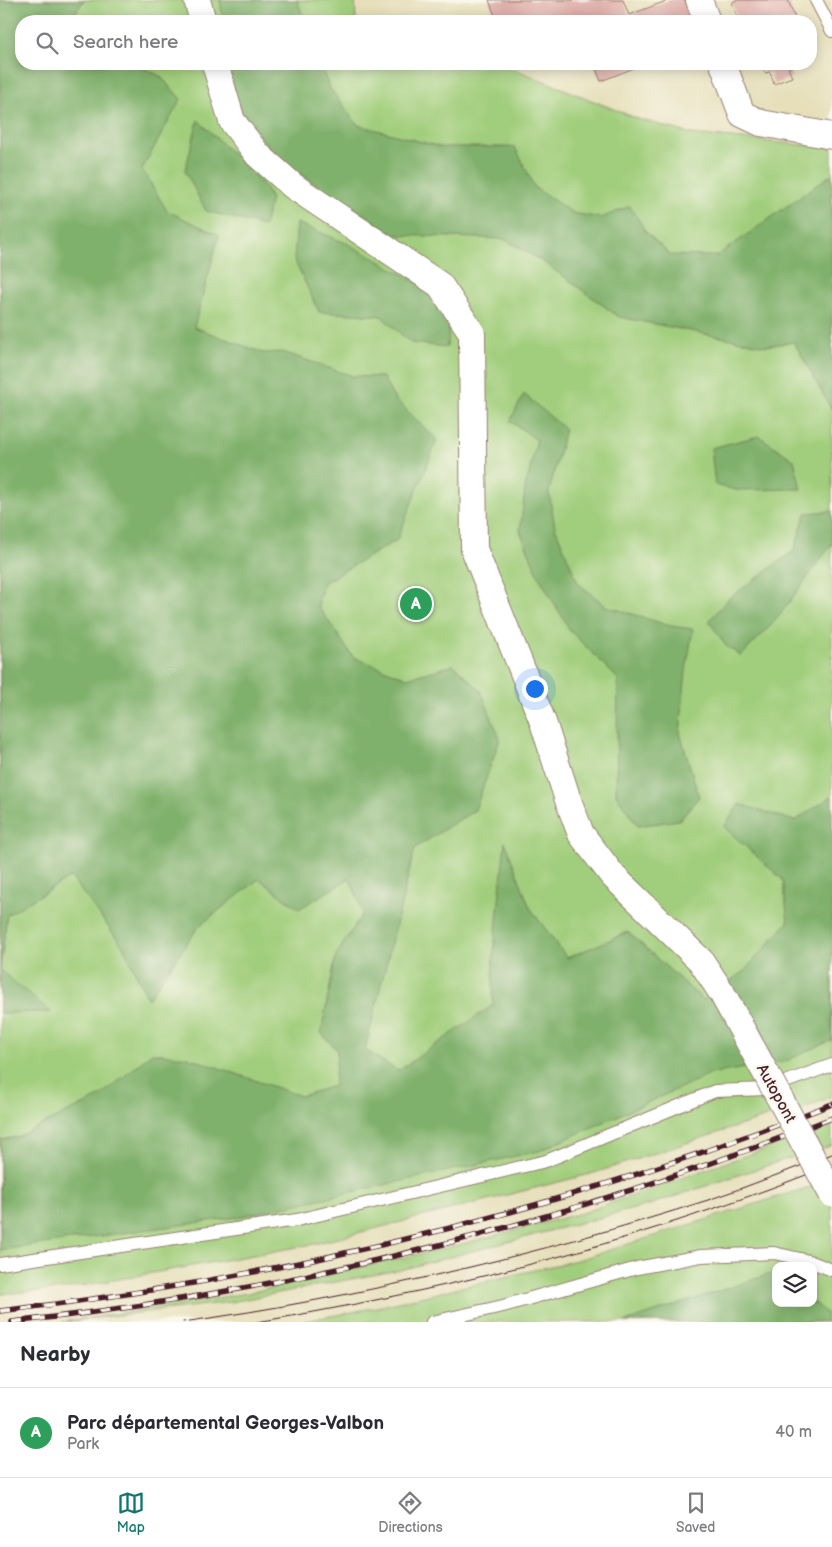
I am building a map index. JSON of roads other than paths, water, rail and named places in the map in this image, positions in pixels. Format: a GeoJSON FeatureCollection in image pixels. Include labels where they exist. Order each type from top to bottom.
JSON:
{"type":"FeatureCollection","features":[{"type":"Feature","properties":{"kind":"street"},"geometry":{"type":"LineString","coordinates":[[197,0],[201,15]]}},
{"type":"Feature","properties":{"kind":"street"},"geometry":{"type":"LineString","coordinates":[[699,0],[705,15]]}},
{"type":"Feature","properties":{"kind":"street","name":"Autopont"},"geometry":{"type":"LineString","coordinates":[[217,70],[232,121],[258,155],[293,186],[440,285],[472,334],[474,549],[543,722],[568,800],[582,834],[613,876],[701,961],[722,993],[832,1194]]}},
{"type":"Feature","properties":{"kind":"street"},"geometry":{"type":"LineString","coordinates":[[725,70],[742,114],[761,123],[832,136]]}},
{"type":"Feature","properties":{"kind":"lane"},"geometry":{"type":"LineString","coordinates":[[816,0],[832,31]]}},
{"type":"Feature","properties":{"kind":"lane"},"geometry":{"type":"LineString","coordinates":[[0,1264],[297,1220],[527,1166],[546,1161],[715,1091],[766,1090],[832,1065]]}},
{"type":"Feature","properties":{"kind":"lane"},"geometry":{"type":"LineString","coordinates":[[432,1322],[503,1306],[637,1268],[701,1256],[774,1253],[809,1261],[832,1270]]}},
{"type":"Feature","properties":{"kind":"tram line"},"geometry":{"type":"LineString","coordinates":[[183,1322],[250,1312],[382,1287],[514,1256],[579,1239],[708,1200],[832,1154]]}},
{"type":"Feature","properties":{"kind":"tram line"},"geometry":{"type":"LineString","coordinates":[[257,1322],[373,1301],[546,1260],[659,1227],[832,1165]]}},
{"type":"Feature","properties":{"kind":"railway"},"geometry":{"type":"LineString","coordinates":[[0,1311],[107,1297],[213,1280],[423,1235],[527,1207],[629,1176],[731,1142],[832,1104]]}},
{"type":"Feature","properties":{"kind":"railway"},"geometry":{"type":"LineString","coordinates":[[12,1322],[117,1309],[221,1292],[325,1272],[429,1248],[633,1190],[832,1118]]}},
{"type":"Feature","properties":{"kind":"place","name":"Parc départemental Georges-Valbon"},"geometry":{"type":"Point","coordinates":[416,604]}}]}
